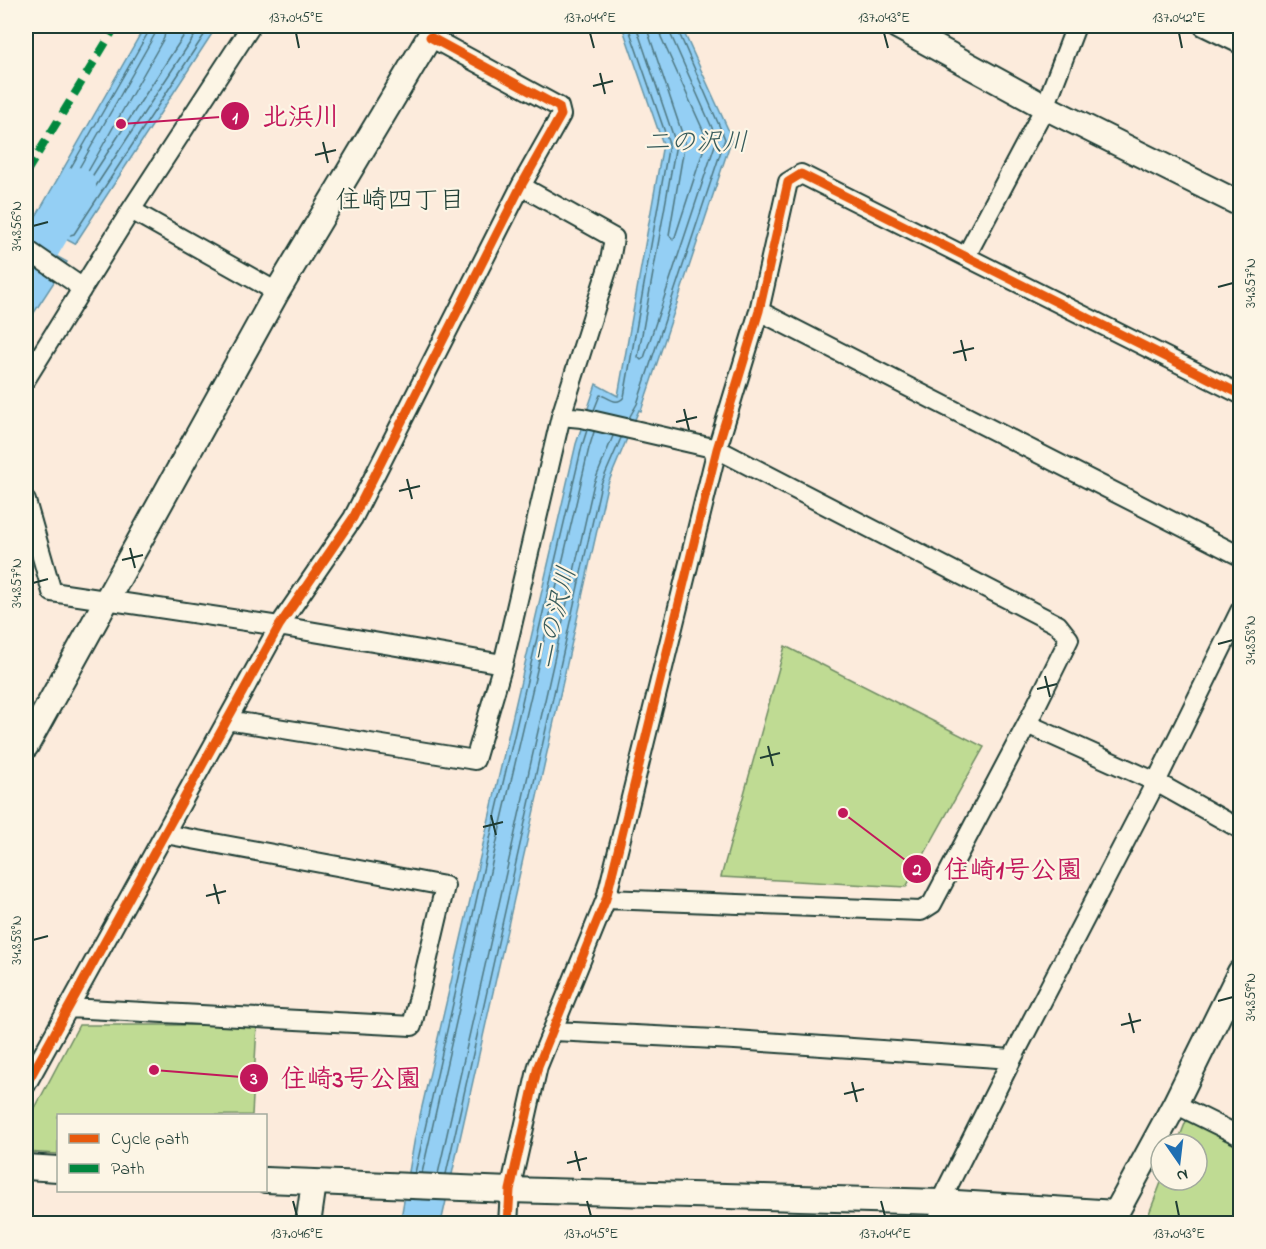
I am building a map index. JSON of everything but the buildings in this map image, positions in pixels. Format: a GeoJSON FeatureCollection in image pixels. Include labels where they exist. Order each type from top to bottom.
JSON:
{"type":"FeatureCollection","features":[{"type":"Feature","properties":{"kind":"street"},"geometry":{"type":"LineString","coordinates":[[26,379],[77,286],[223,72],[251,26]]}},
{"type":"Feature","properties":{"kind":"street"},"geometry":{"type":"LineString","coordinates":[[897,26],[1045,107],[1240,204]]}},
{"type":"Feature","properties":{"kind":"street"},"geometry":{"type":"LineString","coordinates":[[966,256],[1045,107],[1076,26]]}},
{"type":"Feature","properties":{"kind":"street"},"geometry":{"type":"LineString","coordinates":[[1203,26],[1240,44]]}},
{"type":"Feature","properties":{"kind":"street"},"geometry":{"type":"LineString","coordinates":[[26,746],[277,292],[433,31],[559,107],[561,115],[520,186],[353,519],[279,626],[26,1085]]}},
{"type":"Feature","properties":{"kind":"street"},"geometry":{"type":"LineString","coordinates":[[508,1224],[510,1190],[538,1066],[606,899],[717,449],[759,311],[788,182],[801,174],[1240,394]]}},
{"type":"Feature","properties":{"kind":"street"},"geometry":{"type":"LineString","coordinates":[[227,720],[475,760],[503,664],[561,416],[610,261],[614,238],[520,186]]}},
{"type":"Feature","properties":{"kind":"street"},"geometry":{"type":"LineString","coordinates":[[130,210],[277,292]]}},
{"type":"Feature","properties":{"kind":"street"},"geometry":{"type":"LineString","coordinates":[[26,249],[77,286]]}},
{"type":"Feature","properties":{"kind":"street"},"geometry":{"type":"LineString","coordinates":[[759,311],[1240,556]]}},
{"type":"Feature","properties":{"kind":"street"},"geometry":{"type":"LineString","coordinates":[[561,416],[582,418],[717,449],[1058,625],[1069,639],[932,904],[921,911],[606,899]]}},
{"type":"Feature","properties":{"kind":"street"},"geometry":{"type":"LineString","coordinates":[[26,501],[52,592],[279,626],[503,664]]}},
{"type":"Feature","properties":{"kind":"street"},"geometry":{"type":"LineString","coordinates":[[940,1213],[1012,1059],[1156,782],[1240,612]]}},
{"type":"Feature","properties":{"kind":"street"},"geometry":{"type":"LineString","coordinates":[[1027,724],[1156,782],[1240,829]]}},
{"type":"Feature","properties":{"kind":"street"},"geometry":{"type":"LineString","coordinates":[[68,1008],[412,1026],[445,886],[165,834]]}},
{"type":"Feature","properties":{"kind":"street"},"geometry":{"type":"LineString","coordinates":[[267,1180],[458,1187],[940,1213],[1115,1218],[1175,1104],[1240,972]]}},
{"type":"Feature","properties":{"kind":"street"},"geometry":{"type":"LineString","coordinates":[[554,1031],[735,1040],[1012,1059]]}},
{"type":"Feature","properties":{"kind":"street"},"geometry":{"type":"LineString","coordinates":[[1175,1104],[1240,1136]]}},
{"type":"Feature","properties":{"kind":"street"},"geometry":{"type":"LineString","coordinates":[[26,1167],[57,1169]]}},
{"type":"Feature","properties":{"kind":"street"},"geometry":{"type":"LineString","coordinates":[[308,1224],[314,1183]]}},
{"type":"Feature","properties":{"kind":"green space"},"geometry":{"type":"Polygon","coordinates":[[[785,646],[984,747],[906,887],[721,877],[785,646]]]}},
{"type":"Feature","properties":{"kind":"green space"},"geometry":{"type":"Polygon","coordinates":[[[79,1025],[257,1025],[252,1114],[57,1114],[57,1154],[26,1152],[26,1125],[79,1025]]]}},
{"type":"Feature","properties":{"kind":"green space"},"geometry":{"type":"Polygon","coordinates":[[[1190,1111],[1240,1144],[1240,1223],[1145,1224],[1157,1192],[1209,1192],[1209,1132],[1182,1132],[1190,1111]]]}},
{"type":"Feature","properties":{"kind":"water"},"geometry":{"type":"Polygon","coordinates":[[[145,26],[217,26],[75,244],[33,222],[145,26]]]}},
{"type":"Feature","properties":{"kind":"water","name":"二の沢川"},"geometry":{"type":"Polygon","coordinates":[[[622,26],[681,26],[732,138],[641,411],[639,410],[607,486],[441,1223],[400,1224],[415,1137],[576,444],[596,384],[618,396],[663,144],[622,26]]]}},
{"type":"Feature","properties":{"kind":"water"},"geometry":{"type":"Polygon","coordinates":[[[26,240],[67,262],[26,325],[26,240]]]}},
{"type":"Feature","properties":{"kind":"waterway"},"geometry":{"type":"LineString","coordinates":[[26,272],[77,186]]}},
{"type":"Feature","properties":{"kind":"marked path"},"geometry":{"type":"LineString","coordinates":[[26,173],[116,26]]}},
{"type":"Feature","properties":{"kind":"cycle path"},"geometry":{"type":"LineString","coordinates":[[26,1085],[279,626],[353,518],[521,186],[561,115],[559,107],[430,37]]}},
{"type":"Feature","properties":{"kind":"cycle path"},"geometry":{"type":"LineString","coordinates":[[508,1224],[510,1190],[538,1066],[606,899],[717,449],[759,311],[788,182],[801,174],[1240,394]]}},
{"type":"Feature","properties":{"kind":"place","name":"北浜川"},"geometry":{"type":"Point","coordinates":[121,124]}},
{"type":"Feature","properties":{"kind":"place","name":"住崎1号公園"},"geometry":{"type":"Point","coordinates":[843,813]}},
{"type":"Feature","properties":{"kind":"place","name":"住崎3号公園"},"geometry":{"type":"Point","coordinates":[154,1070]}},
{"type":"Feature","properties":{"kind":"district","name":"住崎四丁目"},"geometry":{"type":"Point","coordinates":[400,199]}}]}
